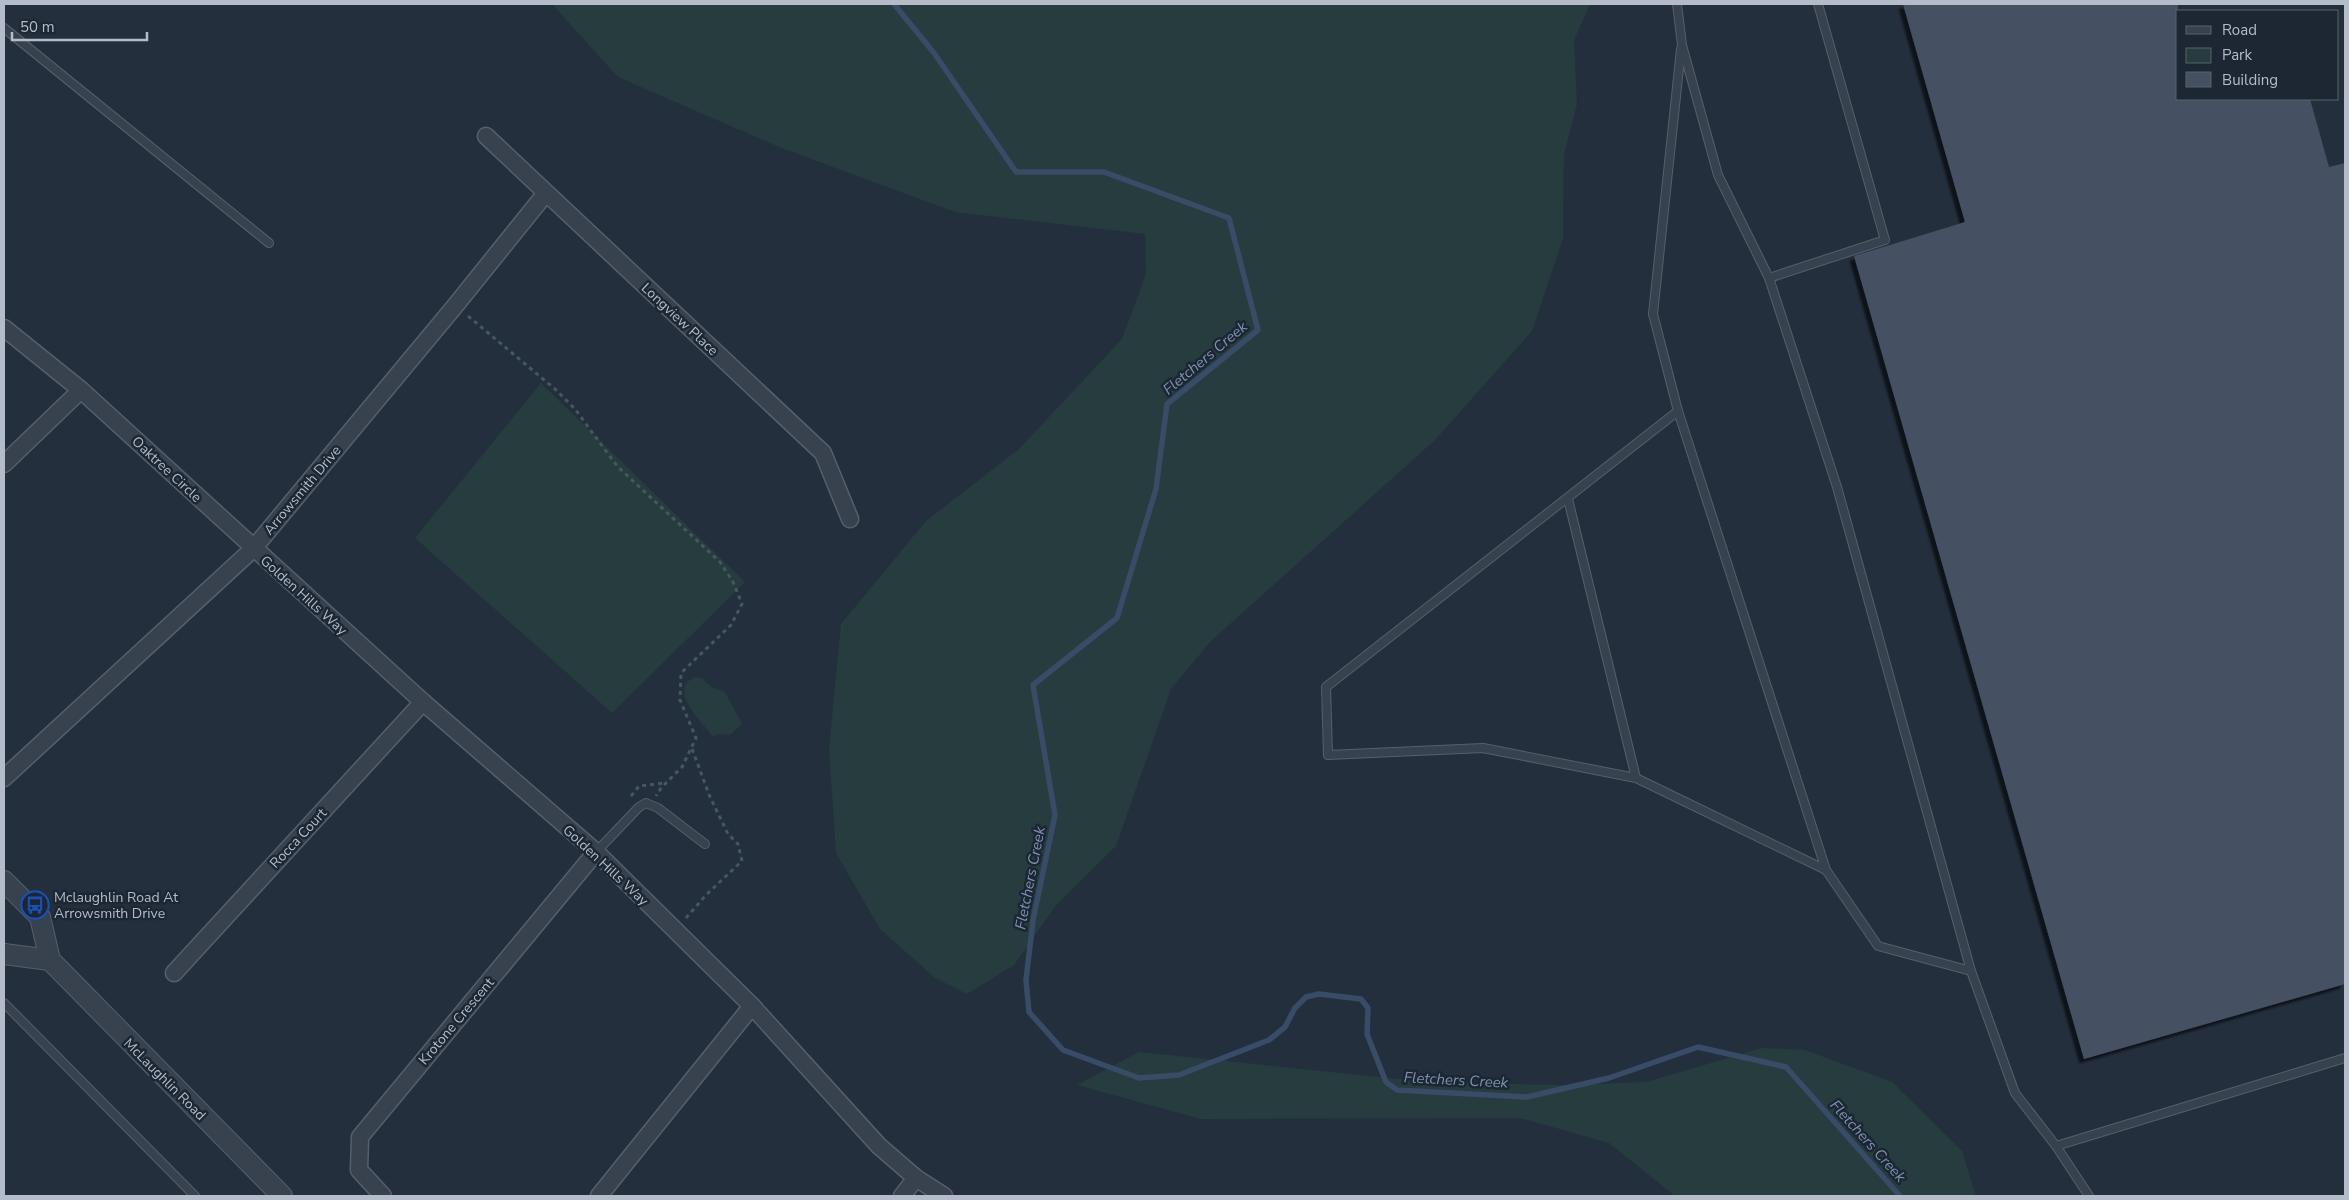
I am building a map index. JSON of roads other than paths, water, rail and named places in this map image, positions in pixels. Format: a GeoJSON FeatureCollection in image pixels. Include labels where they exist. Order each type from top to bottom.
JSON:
{"type":"FeatureCollection","features":[{"type":"Feature","properties":{"kind":"street","name":"Longview Place"},"geometry":{"type":"LineString","coordinates":[[486,136],[822,453],[850,519]]}},
{"type":"Feature","properties":{"kind":"street","name":"Arrowsmith Drive"},"geometry":{"type":"LineString","coordinates":[[4,778],[253,549],[456,306],[546,193]]}},
{"type":"Feature","properties":{"kind":"street","name":"Oaktree Circle"},"geometry":{"type":"LineString","coordinates":[[4,328],[81,390],[253,549]]}},
{"type":"Feature","properties":{"kind":"street"},"geometry":{"type":"LineString","coordinates":[[4,464],[81,390]]}},
{"type":"Feature","properties":{"kind":"street","name":"Golden Hills Way"},"geometry":{"type":"LineString","coordinates":[[253,549],[423,702],[596,852],[752,1006],[879,1146],[916,1178],[944,1196]]}},
{"type":"Feature","properties":{"kind":"street","name":"Rocca Court"},"geometry":{"type":"LineString","coordinates":[[174,973],[423,702]]}},
{"type":"Feature","properties":{"kind":"street","name":"Krotone Crescent"},"geometry":{"type":"LineString","coordinates":[[382,1196],[359,1170],[360,1138],[596,852]]}},
{"type":"Feature","properties":{"kind":"street"},"geometry":{"type":"LineString","coordinates":[[4,881],[40,917],[50,960],[4,954]]}},
{"type":"Feature","properties":{"kind":"street","name":"McLaughlin Road"},"geometry":{"type":"LineString","coordinates":[[50,960],[282,1196]]}},
{"type":"Feature","properties":{"kind":"street"},"geometry":{"type":"LineString","coordinates":[[599,1196],[752,1006]]}},
{"type":"Feature","properties":{"kind":"street"},"geometry":{"type":"LineString","coordinates":[[902,1196],[916,1178]]}},
{"type":"Feature","properties":{"kind":"lane"},"geometry":{"type":"LineString","coordinates":[[1677,4],[1682,45],[1718,175],[1769,278],[1837,487],[1971,971],[2015,1093],[2056,1146],[2089,1196]]}},
{"type":"Feature","properties":{"kind":"lane"},"geometry":{"type":"LineString","coordinates":[[1769,278],[1885,240],[1818,4]]}},
{"type":"Feature","properties":{"kind":"lane"},"geometry":{"type":"LineString","coordinates":[[4,28],[269,243]]}},
{"type":"Feature","properties":{"kind":"lane"},"geometry":{"type":"LineString","coordinates":[[1682,45],[1653,314],[1678,411],[1826,870],[1878,946],[1971,971]]}},
{"type":"Feature","properties":{"kind":"lane"},"geometry":{"type":"LineString","coordinates":[[1678,411],[1326,687],[1328,755],[1483,748],[1636,778],[1826,870]]}},
{"type":"Feature","properties":{"kind":"lane"},"geometry":{"type":"LineString","coordinates":[[1568,499],[1636,778]]}},
{"type":"Feature","properties":{"kind":"lane"},"geometry":{"type":"LineString","coordinates":[[596,852],[639,807],[646,804],[658,808],[706,844]]}},
{"type":"Feature","properties":{"kind":"lane"},"geometry":{"type":"LineString","coordinates":[[4,1004],[195,1196]]}},
{"type":"Feature","properties":{"kind":"lane"},"geometry":{"type":"LineString","coordinates":[[2056,1146],[2345,1058]]}},
{"type":"Feature","properties":{"kind":"waterway","name":"Fletchers Creek"},"geometry":{"type":"LineString","coordinates":[[894,4],[934,53],[1016,172],[1104,172],[1229,218],[1258,330],[1167,404],[1156,489],[1117,618],[1033,685],[1055,815],[1033,920],[1026,980],[1029,1012],[1063,1050],[1139,1078],[1179,1075],[1269,1040],[1285,1027],[1295,1008],[1306,997],[1319,994],[1361,999],[1368,1008],[1367,1034],[1386,1082],[1397,1090],[1527,1097],[1609,1078],[1698,1047],[1786,1067],[1900,1196]]}},
{"type":"Feature","properties":{"kind":"place","name":"Mclaughlin Road At Arrowsmith Drive"},"geometry":{"type":"Point","coordinates":[35,905]}}]}
